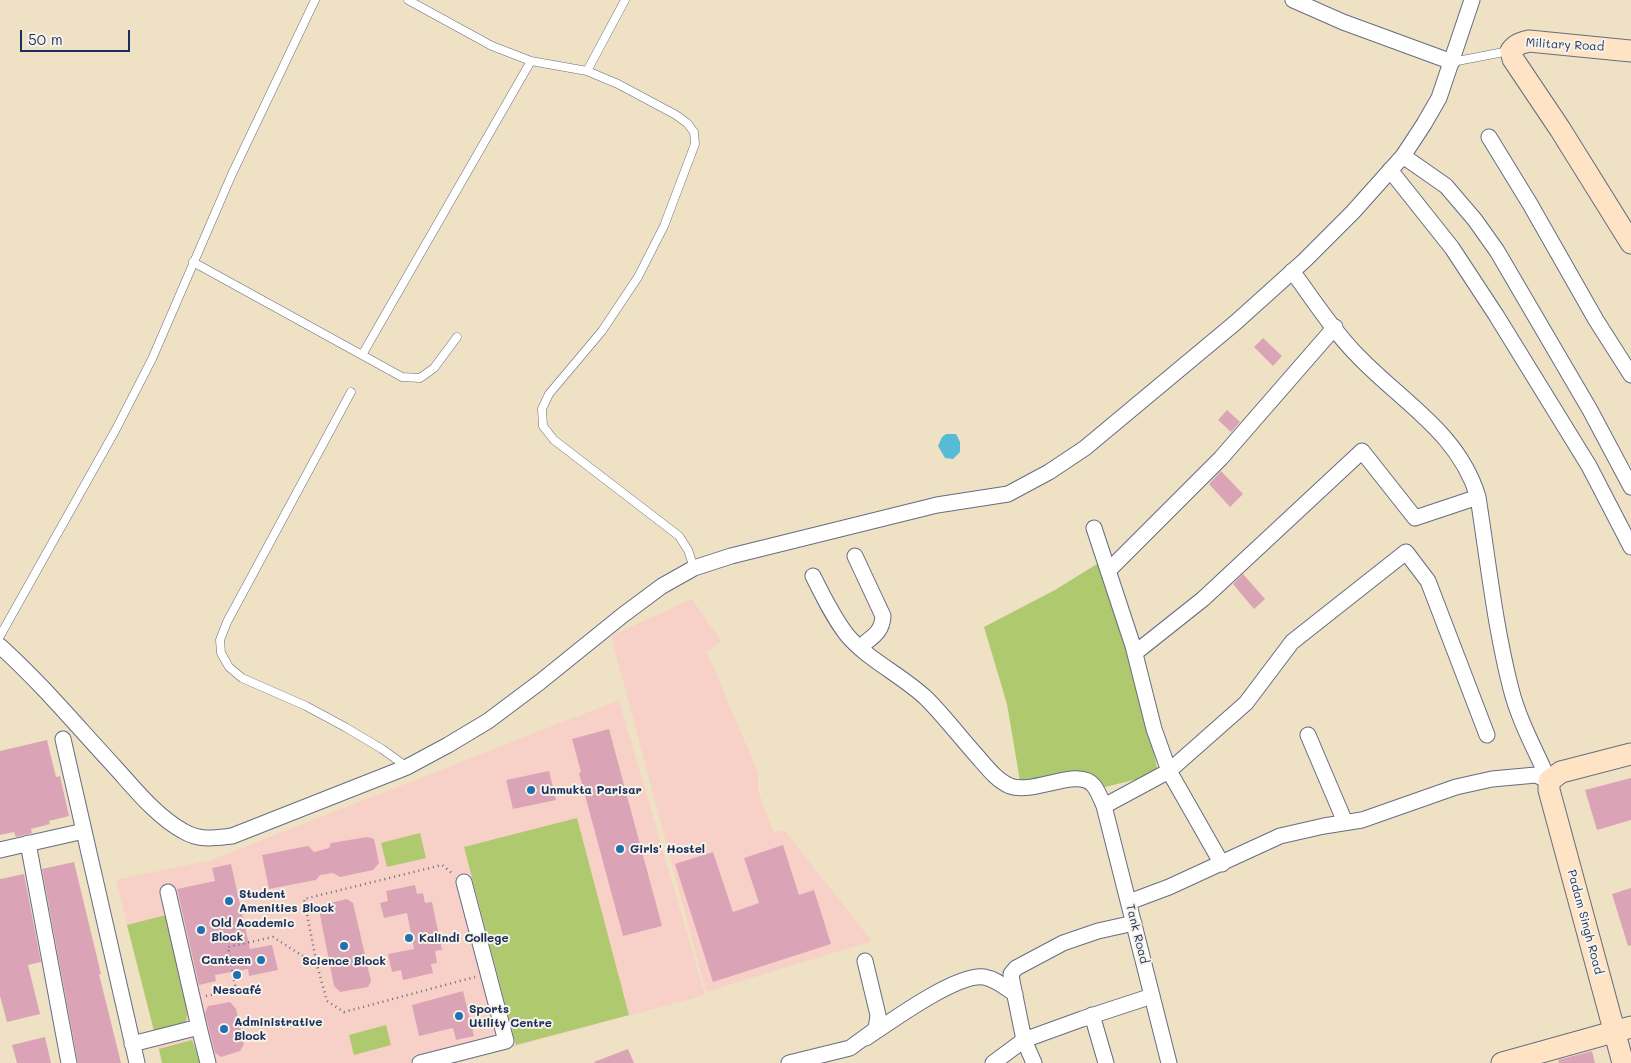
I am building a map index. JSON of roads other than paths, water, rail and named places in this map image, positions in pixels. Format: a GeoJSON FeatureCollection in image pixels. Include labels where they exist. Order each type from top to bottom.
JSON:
{"type":"FeatureCollection","features":[{"type":"Feature","properties":{"kind":"street"},"geometry":{"type":"LineString","coordinates":[[1293,0],[1336,19],[1452,62]]}},
{"type":"Feature","properties":{"kind":"street"},"geometry":{"type":"LineString","coordinates":[[0,646],[22,666],[164,818],[185,832],[208,840],[232,836],[406,767],[488,721],[662,586],[694,568],[731,556],[937,505],[1008,494],[1027,485],[1085,448],[1234,323],[1292,271],[1347,219],[1390,170],[1424,124],[1439,98],[1472,0]]}},
{"type":"Feature","properties":{"kind":"street","name":"Military Road"},"geometry":{"type":"LineString","coordinates":[[1512,55],[1515,46],[1529,41],[1631,50]]}},
{"type":"Feature","properties":{"kind":"street"},"geometry":{"type":"LineString","coordinates":[[1512,55],[1631,243]]}},
{"type":"Feature","properties":{"kind":"street"},"geometry":{"type":"LineString","coordinates":[[1489,137],[1530,204],[1596,320],[1631,375]]}},
{"type":"Feature","properties":{"kind":"street"},"geometry":{"type":"LineString","coordinates":[[1402,156],[1446,186],[1455,195],[1497,251],[1590,410],[1631,487]]}},
{"type":"Feature","properties":{"kind":"street"},"geometry":{"type":"LineString","coordinates":[[1390,170],[1452,248],[1496,315],[1589,466],[1631,547]]}},
{"type":"Feature","properties":{"kind":"street"},"geometry":{"type":"LineString","coordinates":[[1292,271],[1358,356],[1438,430],[1465,466],[1478,497],[1511,690],[1548,781]]}},
{"type":"Feature","properties":{"kind":"street"},"geometry":{"type":"LineString","coordinates":[[1108,571],[1221,458],[1335,328]]}},
{"type":"Feature","properties":{"kind":"street"},"geometry":{"type":"LineString","coordinates":[[1135,653],[1203,599],[1362,451],[1415,518],[1478,497]]}},
{"type":"Feature","properties":{"kind":"street"},"geometry":{"type":"LineString","coordinates":[[1094,528],[1135,653],[1154,729],[1169,770],[1222,864]]}},
{"type":"Feature","properties":{"kind":"street"},"geometry":{"type":"LineString","coordinates":[[1104,806],[1169,770],[1246,703],[1292,642],[1406,552],[1428,581],[1487,735]]}},
{"type":"Feature","properties":{"kind":"street"},"geometry":{"type":"LineString","coordinates":[[855,556],[883,616],[882,626],[876,634],[860,647]]}},
{"type":"Feature","properties":{"kind":"street","name":"Tank Road"},"geometry":{"type":"LineString","coordinates":[[813,576],[830,609],[848,635],[860,647],[927,699],[993,774],[1011,786],[1032,788],[1083,778],[1093,785],[1104,806],[1170,1063]]}},
{"type":"Feature","properties":{"kind":"street"},"geometry":{"type":"LineString","coordinates":[[1308,735],[1345,822]]}},
{"type":"Feature","properties":{"kind":"street"},"geometry":{"type":"LineString","coordinates":[[63,740],[137,1063]]}},
{"type":"Feature","properties":{"kind":"street"},"geometry":{"type":"LineString","coordinates":[[1548,781],[1560,772],[1631,754]]}},
{"type":"Feature","properties":{"kind":"street"},"geometry":{"type":"LineString","coordinates":[[1129,902],[1222,864],[1280,836],[1362,820],[1456,787],[1492,780],[1536,775],[1548,781]]}},
{"type":"Feature","properties":{"kind":"street","name":"Padam Singh Road"},"geometry":{"type":"LineString","coordinates":[[1548,781],[1549,790],[1623,1029],[1623,1063]]}},
{"type":"Feature","properties":{"kind":"street"},"geometry":{"type":"LineString","coordinates":[[0,850],[84,831]]}},
{"type":"Feature","properties":{"kind":"street"},"geometry":{"type":"LineString","coordinates":[[28,844],[69,1063]]}},
{"type":"Feature","properties":{"kind":"street"},"geometry":{"type":"LineString","coordinates":[[420,1063],[506,1040],[464,882]]}},
{"type":"Feature","properties":{"kind":"street"},"geometry":{"type":"LineString","coordinates":[[168,892],[198,1027],[208,1063]]}},
{"type":"Feature","properties":{"kind":"street"},"geometry":{"type":"LineString","coordinates":[[1034,1063],[1024,1040],[1011,974],[1016,968],[1064,943],[1098,931],[1134,923]]}},
{"type":"Feature","properties":{"kind":"street"},"geometry":{"type":"LineString","coordinates":[[865,961],[878,1015],[876,1029],[866,1038]]}},
{"type":"Feature","properties":{"kind":"street"},"geometry":{"type":"LineString","coordinates":[[789,1063],[850,1048],[949,986],[975,978],[984,977],[994,980],[1015,994]]}},
{"type":"Feature","properties":{"kind":"street"},"geometry":{"type":"LineString","coordinates":[[993,1063],[1024,1040],[1092,1015],[1152,996]]}},
{"type":"Feature","properties":{"kind":"street"},"geometry":{"type":"LineString","coordinates":[[1092,1015],[1106,1063]]}},
{"type":"Feature","properties":{"kind":"street"},"geometry":{"type":"LineString","coordinates":[[132,1044],[198,1027]]}},
{"type":"Feature","properties":{"kind":"street"},"geometry":{"type":"LineString","coordinates":[[1505,1063],[1549,1056],[1623,1029]]}},
{"type":"Feature","properties":{"kind":"lane"},"geometry":{"type":"LineString","coordinates":[[0,636],[115,431],[152,359],[232,174],[314,0]]}},
{"type":"Feature","properties":{"kind":"lane"},"geometry":{"type":"LineString","coordinates":[[408,0],[492,46],[531,61],[587,71],[618,84],[676,115],[687,122],[694,132],[695,144],[664,226],[638,277],[602,330],[549,394],[542,409],[544,426],[554,440],[679,536],[688,550],[694,568]]}},
{"type":"Feature","properties":{"kind":"lane"},"geometry":{"type":"LineString","coordinates":[[587,71],[626,0]]}},
{"type":"Feature","properties":{"kind":"lane"},"geometry":{"type":"LineString","coordinates":[[1452,62],[1512,55]]}},
{"type":"Feature","properties":{"kind":"lane"},"geometry":{"type":"LineString","coordinates":[[362,355],[531,61]]}},
{"type":"Feature","properties":{"kind":"lane"},"geometry":{"type":"LineString","coordinates":[[193,262],[402,377],[420,378],[434,368],[456,337]]}},
{"type":"Feature","properties":{"kind":"lane"},"geometry":{"type":"LineString","coordinates":[[351,392],[227,622],[220,640],[221,653],[229,667],[242,678],[306,706],[345,727],[382,749],[406,767]]}},
{"type":"Feature","properties":{"kind":"water"},"geometry":{"type":"Polygon","coordinates":[[[946,434],[956,434],[960,442],[960,452],[953,459],[945,458],[938,446],[942,437],[946,434]]]}},
{"type":"Feature","properties":{"kind":"place","name":"Unmukta Parisar"},"geometry":{"type":"Point","coordinates":[531,790]}},
{"type":"Feature","properties":{"kind":"place","name":"Girls' Hostel"},"geometry":{"type":"Point","coordinates":[620,849]}},
{"type":"Feature","properties":{"kind":"place","name":"Student Amenities Block"},"geometry":{"type":"Point","coordinates":[229,901]}},
{"type":"Feature","properties":{"kind":"place","name":"Old Academic Block"},"geometry":{"type":"Point","coordinates":[201,930]}},
{"type":"Feature","properties":{"kind":"place","name":"Kalindi College"},"geometry":{"type":"Point","coordinates":[409,938]}},
{"type":"Feature","properties":{"kind":"place","name":"Science Block"},"geometry":{"type":"Point","coordinates":[344,946]}},
{"type":"Feature","properties":{"kind":"place","name":"Canteen"},"geometry":{"type":"Point","coordinates":[261,960]}},
{"type":"Feature","properties":{"kind":"place","name":"Nescafé"},"geometry":{"type":"Point","coordinates":[237,975]}},
{"type":"Feature","properties":{"kind":"place","name":"Sports Utility Centre"},"geometry":{"type":"Point","coordinates":[459,1016]}},
{"type":"Feature","properties":{"kind":"place","name":"Administrative Block"},"geometry":{"type":"Point","coordinates":[224,1029]}}]}
